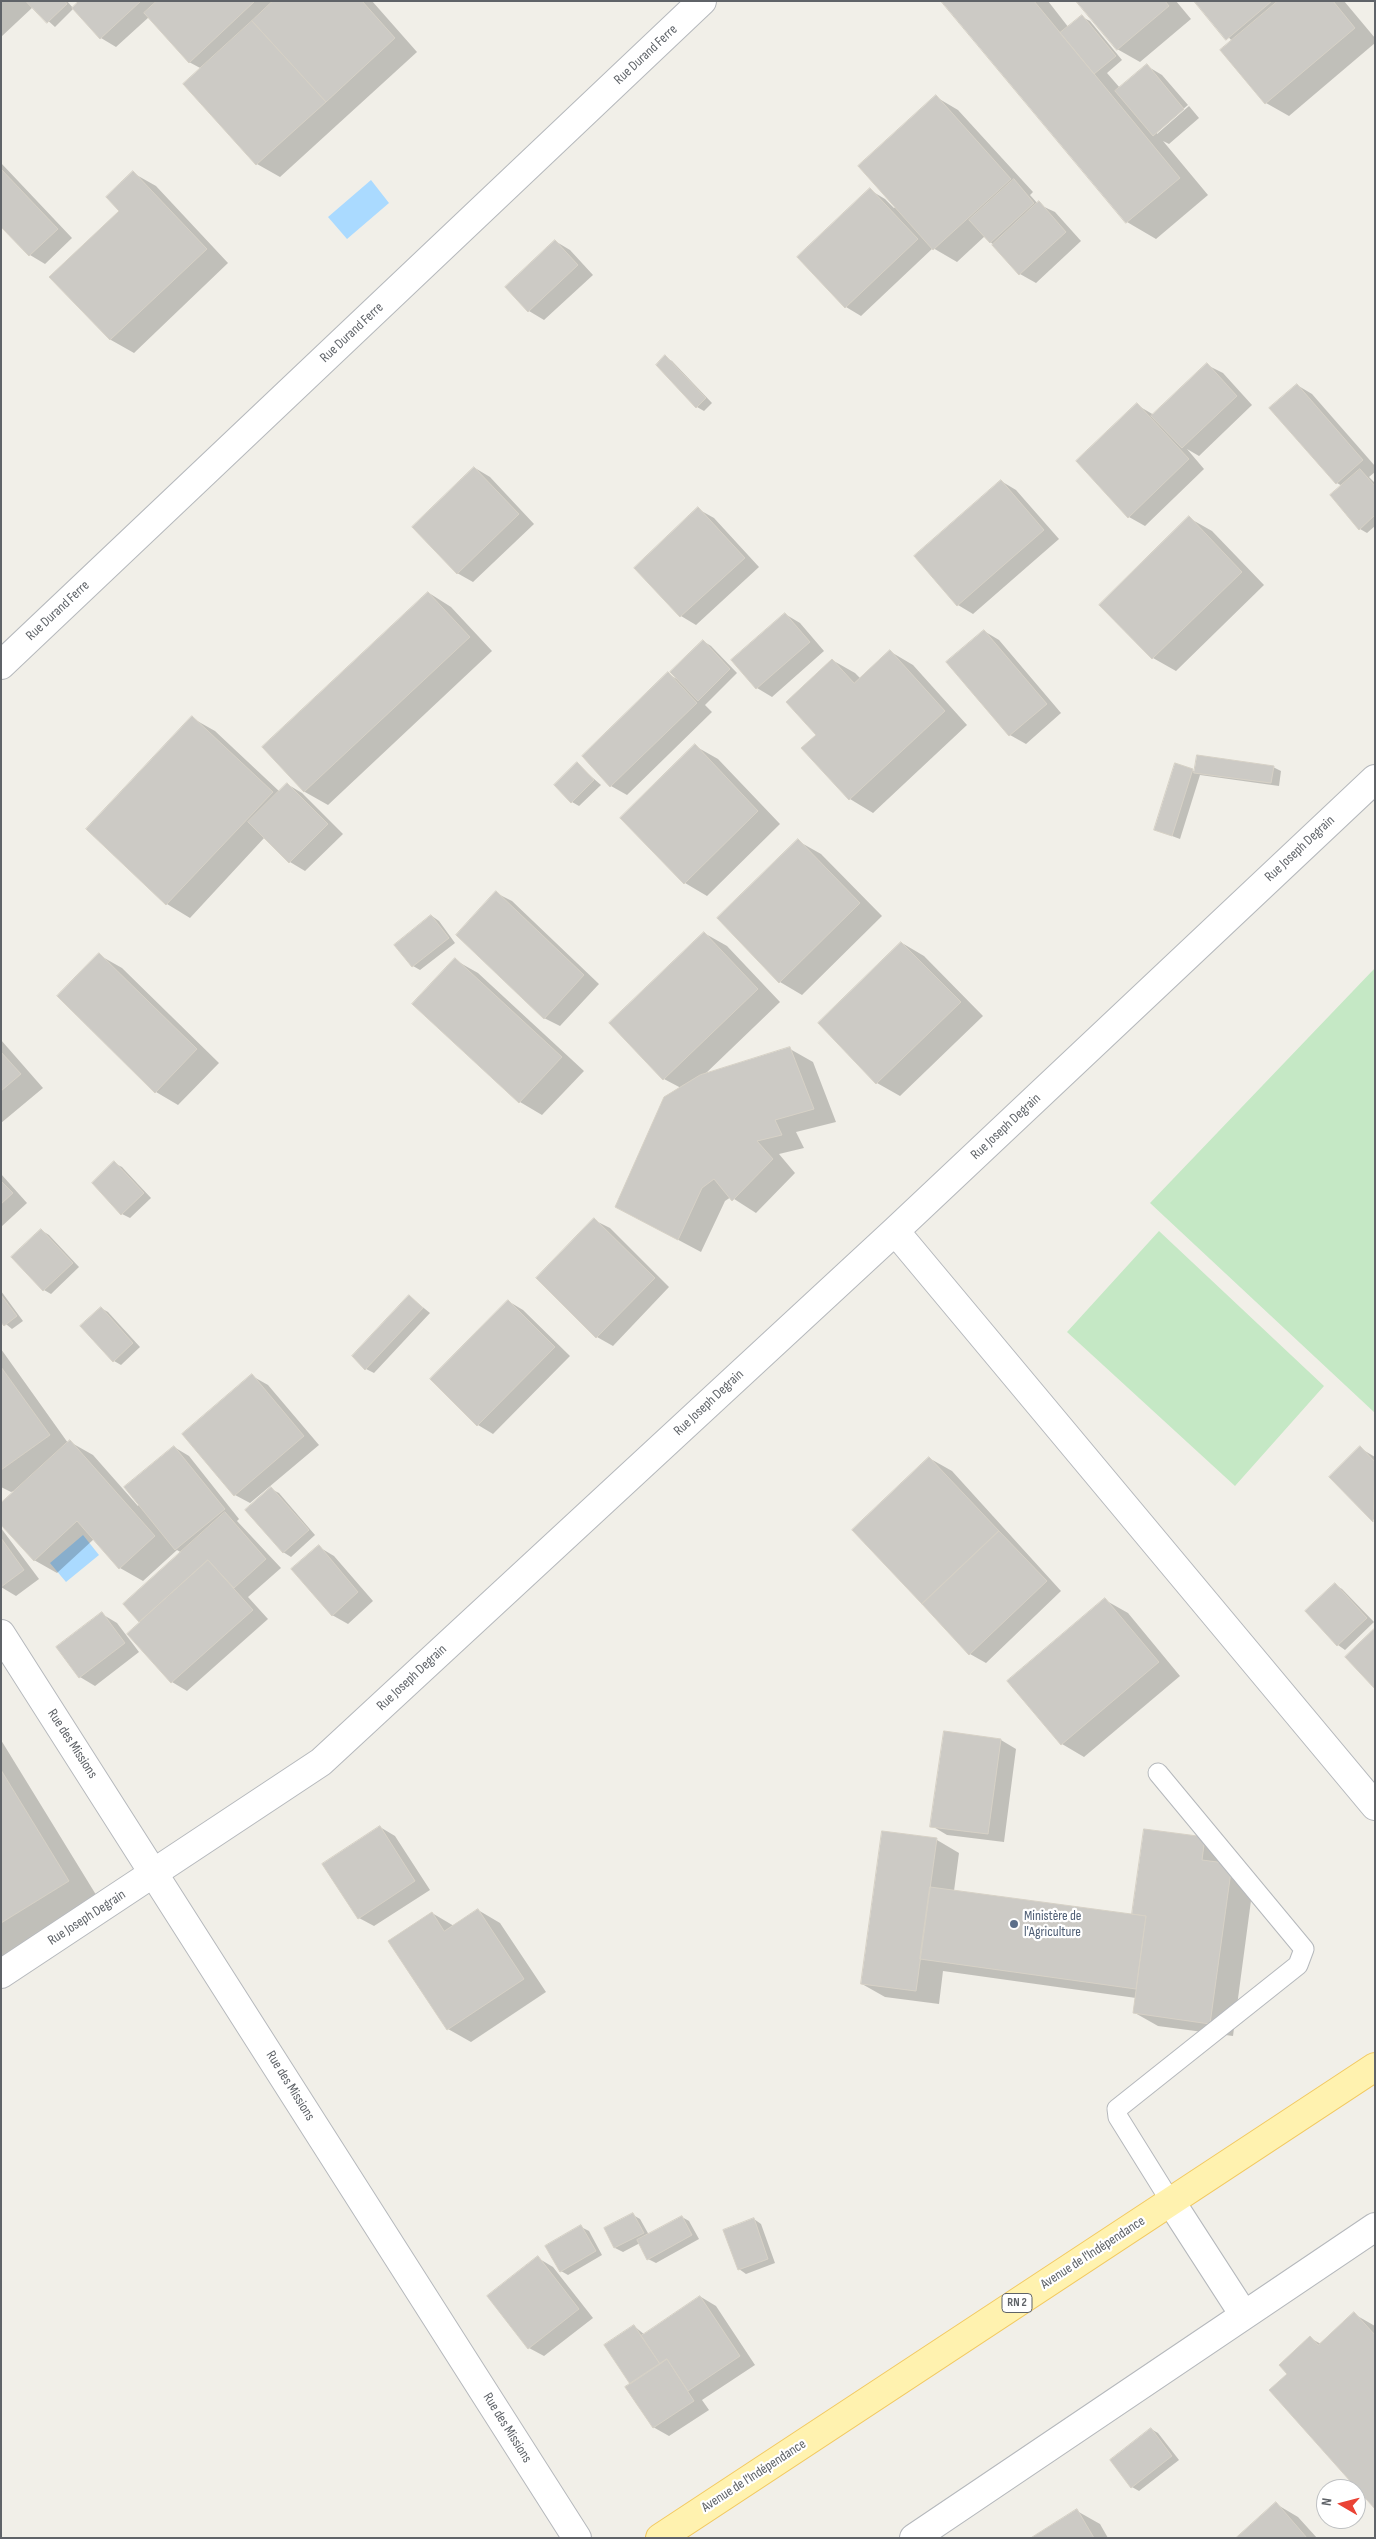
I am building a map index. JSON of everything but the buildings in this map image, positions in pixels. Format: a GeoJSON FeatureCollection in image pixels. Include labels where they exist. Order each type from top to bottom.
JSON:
{"type":"FeatureCollection","features":[{"type":"Feature","properties":{"kind":"main road","name":"Avenue de l'Indépendance"},"geometry":{"type":"LineString","coordinates":[[660,2538],[1375,2068]]}},
{"type":"Feature","properties":{"kind":"street","name":"Rue Durand Ferre"},"geometry":{"type":"LineString","coordinates":[[1,665],[702,1]]}},
{"type":"Feature","properties":{"kind":"street","name":"Rue Joseph Degrain"},"geometry":{"type":"LineString","coordinates":[[1,1974],[321,1762],[895,1231],[1375,779]]}},
{"type":"Feature","properties":{"kind":"street"},"geometry":{"type":"LineString","coordinates":[[895,1231],[1375,1806]]}},
{"type":"Feature","properties":{"kind":"street","name":"Rue des Missions"},"geometry":{"type":"LineString","coordinates":[[1,1634],[577,2538]]}},
{"type":"Feature","properties":{"kind":"street"},"geometry":{"type":"LineString","coordinates":[[1171,2202],[1244,2315]]}},
{"type":"Feature","properties":{"kind":"street"},"geometry":{"type":"LineString","coordinates":[[914,2538],[1375,2227]]}},
{"type":"Feature","properties":{"kind":"lane"},"geometry":{"type":"LineString","coordinates":[[1158,1773],[1304,1949],[1298,1965],[1117,2109],[1118,2117],[1171,2202]]}},
{"type":"Feature","properties":{"kind":"green space"},"geometry":{"type":"Polygon","coordinates":[[[1375,968],[1375,1413],[1150,1203],[1375,968]]]}},
{"type":"Feature","properties":{"kind":"green space"},"geometry":{"type":"Polygon","coordinates":[[[1159,1231],[1324,1386],[1235,1486],[1067,1332],[1159,1231]]]}},
{"type":"Feature","properties":{"kind":"water"},"geometry":{"type":"Polygon","coordinates":[[[371,180],[389,203],[347,239],[328,217],[371,180]]]}},
{"type":"Feature","properties":{"kind":"water"},"geometry":{"type":"Polygon","coordinates":[[[83,1535],[99,1555],[66,1582],[50,1563],[83,1535]]]}},
{"type":"Feature","properties":{"kind":"place","name":"Ministère de l'Agriculture"},"geometry":{"type":"Point","coordinates":[1014,1924]}}]}
